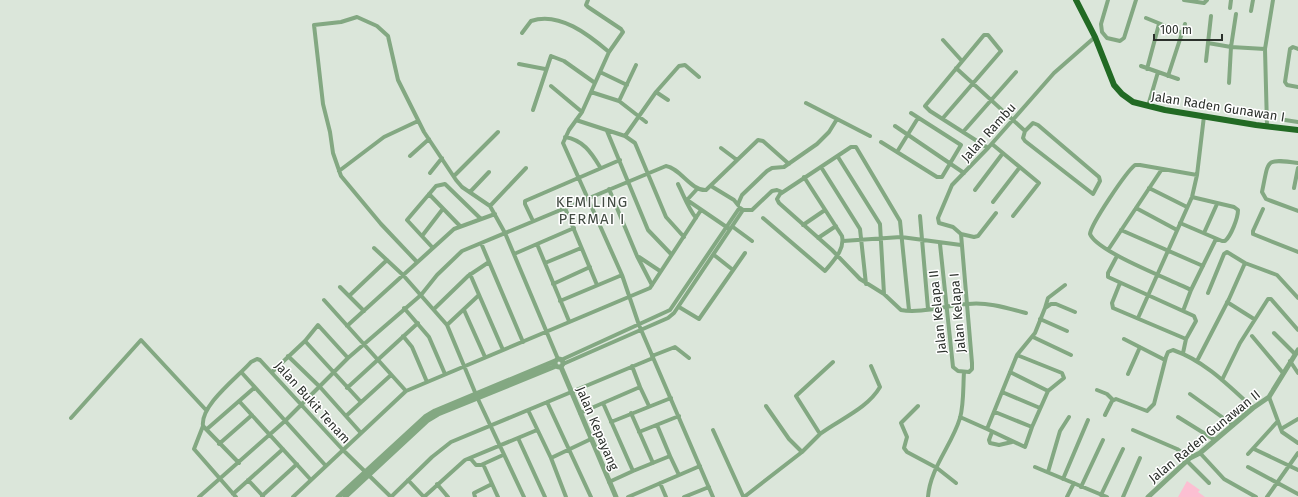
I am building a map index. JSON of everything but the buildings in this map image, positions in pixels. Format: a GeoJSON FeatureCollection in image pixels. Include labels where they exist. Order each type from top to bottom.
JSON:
{"type":"FeatureCollection","features":[{"type":"Feature","properties":{"kind":"highway","name":"Jalan Raden Gunawan I"},"geometry":{"type":"LineString","coordinates":[[1076,0],[1095,37],[1114,85],[1122,94],[1133,102],[1204,116],[1298,130]]}},
{"type":"Feature","properties":{"kind":"street"},"geometry":{"type":"LineString","coordinates":[[588,0],[586,5],[588,7],[621,29],[623,32],[609,52],[582,112],[565,137],[563,143],[622,275],[641,330],[713,497]]}},
{"type":"Feature","properties":{"kind":"street"},"geometry":{"type":"LineString","coordinates":[[1108,0],[1101,24],[1102,32],[1107,38],[1120,41],[1124,38],[1136,0]]}},
{"type":"Feature","properties":{"kind":"street"},"geometry":{"type":"LineString","coordinates":[[1184,0],[1204,3],[1207,0]]}},
{"type":"Feature","properties":{"kind":"street"},"geometry":{"type":"LineString","coordinates":[[1230,8],[1231,0]]}},
{"type":"Feature","properties":{"kind":"street"},"geometry":{"type":"LineString","coordinates":[[1251,11],[1253,0]]}},
{"type":"Feature","properties":{"kind":"street"},"geometry":{"type":"LineString","coordinates":[[1267,126],[1265,49],[1273,0]]}},
{"type":"Feature","properties":{"kind":"street"},"geometry":{"type":"LineString","coordinates":[[1229,83],[1231,47],[1236,14]]}},
{"type":"Feature","properties":{"kind":"street"},"geometry":{"type":"LineString","coordinates":[[1206,62],[1211,16]]}},
{"type":"Feature","properties":{"kind":"street"},"geometry":{"type":"LineString","coordinates":[[417,262],[381,224],[338,171],[323,104],[314,25],[341,22],[357,17],[377,26],[388,36],[398,80],[418,121],[462,187],[490,206],[495,214],[505,233],[559,363]]}},
{"type":"Feature","properties":{"kind":"street"},"geometry":{"type":"LineString","coordinates":[[1146,18],[1182,33]]}},
{"type":"Feature","properties":{"kind":"street"},"geometry":{"type":"LineString","coordinates":[[522,33],[531,21],[557,20],[576,27],[609,52]]}},
{"type":"Feature","properties":{"kind":"street"},"geometry":{"type":"LineString","coordinates":[[1147,68],[1159,24]]}},
{"type":"Feature","properties":{"kind":"street"},"geometry":{"type":"LineString","coordinates":[[1168,76],[1185,24]]}},
{"type":"Feature","properties":{"kind":"street"},"geometry":{"type":"LineString","coordinates":[[943,118],[1001,50],[986,34],[925,106],[930,111],[988,148]]}},
{"type":"Feature","properties":{"kind":"street","name":"Jalan Rambu"},"geometry":{"type":"LineString","coordinates":[[962,234],[938,220],[950,189],[1013,121],[1061,66],[1095,37]]}},
{"type":"Feature","properties":{"kind":"street"},"geometry":{"type":"LineString","coordinates":[[942,40],[962,61]]}},
{"type":"Feature","properties":{"kind":"street"},"geometry":{"type":"LineString","coordinates":[[1208,43],[1231,47],[1265,49]]}},
{"type":"Feature","properties":{"kind":"street"},"geometry":{"type":"LineString","coordinates":[[1298,49],[1293,47],[1290,50],[1285,82],[1289,86],[1298,87]]}},
{"type":"Feature","properties":{"kind":"street"},"geometry":{"type":"LineString","coordinates":[[533,110],[549,58],[554,56],[595,83]]}},
{"type":"Feature","properties":{"kind":"street"},"geometry":{"type":"LineString","coordinates":[[519,64],[545,69]]}},
{"type":"Feature","properties":{"kind":"street"},"geometry":{"type":"LineString","coordinates":[[619,101],[636,65]]}},
{"type":"Feature","properties":{"kind":"street"},"geometry":{"type":"LineString","coordinates":[[625,136],[656,92],[679,66],[682,65],[699,77]]}},
{"type":"Feature","properties":{"kind":"street"},"geometry":{"type":"LineString","coordinates":[[1141,66],[1178,79]]}},
{"type":"Feature","properties":{"kind":"street"},"geometry":{"type":"LineString","coordinates":[[956,68],[1024,131]]}},
{"type":"Feature","properties":{"kind":"street"},"geometry":{"type":"LineString","coordinates":[[600,72],[627,85]]}},
{"type":"Feature","properties":{"kind":"street"},"geometry":{"type":"LineString","coordinates":[[963,132],[1016,72]]}},
{"type":"Feature","properties":{"kind":"street"},"geometry":{"type":"LineString","coordinates":[[1148,106],[1158,72]]}},
{"type":"Feature","properties":{"kind":"street"},"geometry":{"type":"LineString","coordinates":[[551,86],[582,112]]}},
{"type":"Feature","properties":{"kind":"street"},"geometry":{"type":"LineString","coordinates":[[591,92],[619,101],[646,122]]}},
{"type":"Feature","properties":{"kind":"street"},"geometry":{"type":"LineString","coordinates":[[656,92],[668,100]]}},
{"type":"Feature","properties":{"kind":"street"},"geometry":{"type":"LineString","coordinates":[[806,103],[870,136]]}},
{"type":"Feature","properties":{"kind":"street"},"geometry":{"type":"LineString","coordinates":[[881,142],[939,178],[943,176],[961,147],[960,144],[911,113]]}},
{"type":"Feature","properties":{"kind":"street"},"geometry":{"type":"LineString","coordinates":[[1138,318],[1192,197],[1197,175],[1204,116]]}},
{"type":"Feature","properties":{"kind":"street"},"geometry":{"type":"LineString","coordinates":[[897,152],[918,118]]}},
{"type":"Feature","properties":{"kind":"street"},"geometry":{"type":"LineString","coordinates":[[738,204],[742,195],[767,171],[772,168],[782,168],[789,164],[825,136],[837,119]]}},
{"type":"Feature","properties":{"kind":"street"},"geometry":{"type":"LineString","coordinates":[[576,120],[625,136],[635,142],[666,217],[684,237]]}},
{"type":"Feature","properties":{"kind":"street"},"geometry":{"type":"LineString","coordinates":[[1285,120],[1298,122]]}},
{"type":"Feature","properties":{"kind":"street"},"geometry":{"type":"LineString","coordinates":[[338,171],[384,136],[418,121]]}},
{"type":"Feature","properties":{"kind":"street"},"geometry":{"type":"LineString","coordinates":[[1035,124],[1099,177],[1100,181],[1094,194],[1091,194],[1025,141],[1022,136],[1024,131],[1030,125],[1035,124]]}},
{"type":"Feature","properties":{"kind":"street"},"geometry":{"type":"LineString","coordinates":[[895,126],[964,173]]}},
{"type":"Feature","properties":{"kind":"street"},"geometry":{"type":"LineString","coordinates":[[607,131],[629,180],[648,230],[671,254]]}},
{"type":"Feature","properties":{"kind":"street"},"geometry":{"type":"LineString","coordinates":[[454,176],[498,132]]}},
{"type":"Feature","properties":{"kind":"street"},"geometry":{"type":"LineString","coordinates":[[565,137],[572,138],[590,150],[600,167]]}},
{"type":"Feature","properties":{"kind":"street"},"geometry":{"type":"LineString","coordinates":[[410,156],[429,139]]}},
{"type":"Feature","properties":{"kind":"street"},"geometry":{"type":"LineString","coordinates":[[202,496],[334,374],[348,358],[404,308],[421,295],[437,275],[462,251],[629,180],[666,166],[669,166],[704,191],[760,139],[789,164]]}},
{"type":"Feature","properties":{"kind":"street"},"geometry":{"type":"LineString","coordinates":[[992,144],[1039,183],[1013,216]]}},
{"type":"Feature","properties":{"kind":"street"},"geometry":{"type":"LineString","coordinates":[[909,310],[900,237],[900,221],[856,147],[851,147],[838,157],[782,192],[777,198],[777,201],[866,284],[884,294],[898,309],[909,310],[928,309],[967,304],[991,304],[1026,313]]}},
{"type":"Feature","properties":{"kind":"street"},"geometry":{"type":"LineString","coordinates":[[721,148],[737,160]]}},
{"type":"Feature","properties":{"kind":"street"},"geometry":{"type":"LineString","coordinates":[[974,190],[1003,153]]}},
{"type":"Feature","properties":{"kind":"street"},"geometry":{"type":"LineString","coordinates":[[838,157],[880,224],[884,294]]}},
{"type":"Feature","properties":{"kind":"street"},"geometry":{"type":"LineString","coordinates":[[430,173],[442,158]]}},
{"type":"Feature","properties":{"kind":"street"},"geometry":{"type":"LineString","coordinates":[[533,221],[525,201],[600,167],[620,160]]}},
{"type":"Feature","properties":{"kind":"street"},"geometry":{"type":"LineString","coordinates":[[1298,164],[1275,160],[1271,161],[1267,166],[1262,192],[1266,199],[1298,211]]}},
{"type":"Feature","properties":{"kind":"street"},"geometry":{"type":"LineString","coordinates":[[1191,290],[1117,256],[1093,240],[1090,234],[1092,227],[1112,195],[1135,165],[1197,175]]}},
{"type":"Feature","properties":{"kind":"street"},"geometry":{"type":"LineString","coordinates":[[821,167],[860,229],[866,284]]}},
{"type":"Feature","properties":{"kind":"street"},"geometry":{"type":"LineString","coordinates":[[993,202],[1020,167]]}},
{"type":"Feature","properties":{"kind":"street"},"geometry":{"type":"LineString","coordinates":[[490,206],[526,168]]}},
{"type":"Feature","properties":{"kind":"street"},"geometry":{"type":"LineString","coordinates":[[1294,188],[1298,168]]}},
{"type":"Feature","properties":{"kind":"street"},"geometry":{"type":"LineString","coordinates":[[1108,250],[1162,169]]}},
{"type":"Feature","properties":{"kind":"street"},"geometry":{"type":"LineString","coordinates":[[470,192],[489,172]]}},
{"type":"Feature","properties":{"kind":"street"},"geometry":{"type":"LineString","coordinates":[[763,218],[825,271],[837,256],[843,242],[836,226],[804,177]]}},
{"type":"Feature","properties":{"kind":"street"},"geometry":{"type":"LineString","coordinates":[[432,247],[408,220],[436,186],[445,184],[481,219]]}},
{"type":"Feature","properties":{"kind":"street"},"geometry":{"type":"LineString","coordinates":[[678,184],[687,200],[688,209],[696,218]]}},
{"type":"Feature","properties":{"kind":"street"},"geometry":{"type":"LineString","coordinates":[[711,186],[738,204],[741,210]]}},
{"type":"Feature","properties":{"kind":"street"},"geometry":{"type":"LineString","coordinates":[[687,200],[698,188]]}},
{"type":"Feature","properties":{"kind":"street"},"geometry":{"type":"LineString","coordinates":[[1149,188],[1188,207]]}},
{"type":"Feature","properties":{"kind":"street"},"geometry":{"type":"LineString","coordinates":[[609,189],[637,256],[652,285]]}},
{"type":"Feature","properties":{"kind":"street"},"geometry":{"type":"LineString","coordinates":[[559,363],[670,310],[726,227],[741,210],[752,210],[772,190],[782,192]]}},
{"type":"Feature","properties":{"kind":"street"},"geometry":{"type":"LineString","coordinates":[[429,194],[442,210],[460,226]]}},
{"type":"Feature","properties":{"kind":"street"},"geometry":{"type":"LineString","coordinates":[[1180,223],[1225,242],[1228,239],[1238,213],[1237,208],[1192,197]]}},
{"type":"Feature","properties":{"kind":"street"},"geometry":{"type":"LineString","coordinates":[[687,200],[726,227],[732,228],[752,241]]}},
{"type":"Feature","properties":{"kind":"street"},"geometry":{"type":"LineString","coordinates":[[1204,234],[1217,204]]}},
{"type":"Feature","properties":{"kind":"street"},"geometry":{"type":"LineString","coordinates":[[566,208],[598,285]]}},
{"type":"Feature","properties":{"kind":"street"},"geometry":{"type":"LineString","coordinates":[[1136,208],[1177,230]]}},
{"type":"Feature","properties":{"kind":"street"},"geometry":{"type":"LineString","coordinates":[[1263,209],[1253,234],[1298,252]]}},
{"type":"Feature","properties":{"kind":"street"},"geometry":{"type":"LineString","coordinates":[[422,236],[442,210]]}},
{"type":"Feature","properties":{"kind":"street"},"geometry":{"type":"LineString","coordinates":[[292,497],[406,391],[650,288],[701,210]]}},
{"type":"Feature","properties":{"kind":"street"},"geometry":{"type":"LineString","coordinates":[[345,497],[428,420],[476,395],[668,318],[679,307],[732,228],[741,210]]}},
{"type":"Feature","properties":{"kind":"street"},"geometry":{"type":"LineString","coordinates":[[803,225],[826,210]]}},
{"type":"Feature","properties":{"kind":"street"},"geometry":{"type":"LineString","coordinates":[[843,242],[900,237],[922,239],[940,244],[961,246],[962,234],[974,237],[978,236],[996,213]]}},
{"type":"Feature","properties":{"kind":"street"},"geometry":{"type":"LineString","coordinates":[[348,326],[432,247],[454,229],[495,214]]}},
{"type":"Feature","properties":{"kind":"street"},"geometry":{"type":"LineString","coordinates":[[920,216],[928,309]]}},
{"type":"Feature","properties":{"kind":"street"},"geometry":{"type":"LineString","coordinates":[[818,238],[836,226]]}},
{"type":"Feature","properties":{"kind":"street"},"geometry":{"type":"LineString","coordinates":[[514,254],[574,228]]}},
{"type":"Feature","properties":{"kind":"street"},"geometry":{"type":"LineString","coordinates":[[1121,230],[1203,266]]}},
{"type":"Feature","properties":{"kind":"street"},"geometry":{"type":"LineString","coordinates":[[1183,311],[1191,290],[1216,239]]}},
{"type":"Feature","properties":{"kind":"street"},"geometry":{"type":"LineString","coordinates":[[481,243],[523,342]]}},
{"type":"Feature","properties":{"kind":"street"},"geometry":{"type":"LineString","coordinates":[[537,244],[569,321]]}},
{"type":"Feature","properties":{"kind":"street","name":"Jalan Kelapa II"},"geometry":{"type":"LineString","coordinates":[[940,244],[953,367],[964,372]]}},
{"type":"Feature","properties":{"kind":"street","name":"Jalan Kelapa I"},"geometry":{"type":"LineString","coordinates":[[961,246],[972,369],[964,372]]}},
{"type":"Feature","properties":{"kind":"street"},"geometry":{"type":"LineString","coordinates":[[374,248],[403,275],[447,325],[476,395],[524,497]]}},
{"type":"Feature","properties":{"kind":"street"},"geometry":{"type":"LineString","coordinates":[[545,263],[582,248]]}},
{"type":"Feature","properties":{"kind":"street"},"geometry":{"type":"LineString","coordinates":[[679,307],[699,319],[745,253]]}},
{"type":"Feature","properties":{"kind":"street"},"geometry":{"type":"LineString","coordinates":[[1208,293],[1225,253],[1229,253],[1245,263],[1277,275],[1298,298]]}},
{"type":"Feature","properties":{"kind":"street"},"geometry":{"type":"LineString","coordinates":[[714,255],[734,270]]}},
{"type":"Feature","properties":{"kind":"street"},"geometry":{"type":"LineString","coordinates":[[637,256],[660,271]]}},
{"type":"Feature","properties":{"kind":"street"},"geometry":{"type":"LineString","coordinates":[[1117,256],[1108,276],[1120,284],[1194,316],[1196,321],[1186,339],[1182,353]]}},
{"type":"Feature","properties":{"kind":"street"},"geometry":{"type":"LineString","coordinates":[[349,296],[387,260]]}},
{"type":"Feature","properties":{"kind":"street"},"geometry":{"type":"LineString","coordinates":[[434,309],[470,274],[489,262]]}},
{"type":"Feature","properties":{"kind":"street"},"geometry":{"type":"LineString","coordinates":[[1196,361],[1227,302],[1245,263]]}},
{"type":"Feature","properties":{"kind":"street"},"geometry":{"type":"LineString","coordinates":[[553,284],[590,267]]}},
{"type":"Feature","properties":{"kind":"street"},"geometry":{"type":"LineString","coordinates":[[470,274],[503,350]]}},
{"type":"Feature","properties":{"kind":"street"},"geometry":{"type":"LineString","coordinates":[[560,301],[622,275]]}},
{"type":"Feature","properties":{"kind":"street"},"geometry":{"type":"LineString","coordinates":[[1120,284],[1112,306],[1120,312],[1138,318],[1186,339]]}},
{"type":"Feature","properties":{"kind":"street"},"geometry":{"type":"LineString","coordinates":[[987,428],[995,412],[1017,355],[1033,337],[1037,330],[1048,298],[1064,285]]}},
{"type":"Feature","properties":{"kind":"street"},"geometry":{"type":"LineString","coordinates":[[340,287],[364,311]]}},
{"type":"Feature","properties":{"kind":"street"},"geometry":{"type":"LineString","coordinates":[[447,325],[479,295]]}},
{"type":"Feature","properties":{"kind":"street"},"geometry":{"type":"LineString","coordinates":[[1222,380],[1254,319],[1268,299],[1271,298],[1298,330]]}},
{"type":"Feature","properties":{"kind":"street"},"geometry":{"type":"LineString","coordinates":[[324,300],[406,391]]}},
{"type":"Feature","properties":{"kind":"street"},"geometry":{"type":"LineString","coordinates":[[1227,302],[1254,319]]}},
{"type":"Feature","properties":{"kind":"street"},"geometry":{"type":"LineString","coordinates":[[1045,308],[1054,303],[1075,312]]}},
{"type":"Feature","properties":{"kind":"street"},"geometry":{"type":"LineString","coordinates":[[404,308],[429,337],[445,374]]}},
{"type":"Feature","properties":{"kind":"street"},"geometry":{"type":"LineString","coordinates":[[464,310],[485,358]]}},
{"type":"Feature","properties":{"kind":"street"},"geometry":{"type":"LineString","coordinates":[[1040,319],[1067,331]]}},
{"type":"Feature","properties":{"kind":"street"},"geometry":{"type":"LineString","coordinates":[[347,388],[418,323]]}},
{"type":"Feature","properties":{"kind":"street"},"geometry":{"type":"LineString","coordinates":[[272,372],[305,341],[318,325],[348,358]]}},
{"type":"Feature","properties":{"kind":"street"},"geometry":{"type":"LineString","coordinates":[[1274,333],[1283,343],[1297,352]]}},
{"type":"Feature","properties":{"kind":"street"},"geometry":{"type":"LineString","coordinates":[[403,336],[412,347],[427,382]]}},
{"type":"Feature","properties":{"kind":"street"},"geometry":{"type":"LineString","coordinates":[[1252,336],[1283,373]]}},
{"type":"Feature","properties":{"kind":"street"},"geometry":{"type":"LineString","coordinates":[[1033,337],[1071,355]]}},
{"type":"Feature","properties":{"kind":"street"},"geometry":{"type":"LineString","coordinates":[[1124,339],[1165,360]]}},
{"type":"Feature","properties":{"kind":"street"},"geometry":{"type":"LineString","coordinates":[[71,418],[141,340],[206,410],[205,428],[239,463]]}},
{"type":"Feature","properties":{"kind":"street"},"geometry":{"type":"LineString","coordinates":[[305,341],[361,402]]}},
{"type":"Feature","properties":{"kind":"street"},"geometry":{"type":"LineString","coordinates":[[391,497],[443,446],[676,347],[689,358]]}},
{"type":"Feature","properties":{"kind":"street"},"geometry":{"type":"LineString","coordinates":[[1128,374],[1140,347]]}},
{"type":"Feature","properties":{"kind":"street"},"geometry":{"type":"LineString","coordinates":[[1097,390],[1107,394],[1113,400],[1121,401],[1148,411],[1154,404],[1165,360],[1170,350],[1182,353],[1196,361],[1222,380],[1254,408]]}},
{"type":"Feature","properties":{"kind":"street","name":"Jalan Raden Gunawan II"},"geometry":{"type":"LineString","coordinates":[[1148,497],[1189,460],[1200,453],[1269,397],[1297,352]]}},
{"type":"Feature","properties":{"kind":"street"},"geometry":{"type":"LineString","coordinates":[[960,417],[987,428],[992,432],[1025,447],[1048,391],[1062,381],[1064,374],[1017,355]]}},
{"type":"Feature","properties":{"kind":"street"},"geometry":{"type":"LineString","coordinates":[[288,356],[320,387],[361,433]]}},
{"type":"Feature","properties":{"kind":"street","name":"Jalan Bukit Tenam"},"geometry":{"type":"LineString","coordinates":[[206,410],[251,362],[257,359],[260,360],[343,450],[391,497]]}},
{"type":"Feature","properties":{"kind":"street"},"geometry":{"type":"LineString","coordinates":[[1290,361],[1298,373]]}},
{"type":"Feature","properties":{"kind":"street"},"geometry":{"type":"LineString","coordinates":[[820,434],[796,396],[833,362]]}},
{"type":"Feature","properties":{"kind":"street","name":"Jalan Kepayang"},"geometry":{"type":"LineString","coordinates":[[559,363],[616,497]]}},
{"type":"Feature","properties":{"kind":"street"},"geometry":{"type":"LineString","coordinates":[[632,366],[649,406]]}},
{"type":"Feature","properties":{"kind":"street"},"geometry":{"type":"LineString","coordinates":[[713,430],[744,496],[802,452],[820,434],[866,403],[878,392],[880,387],[871,366]]}},
{"type":"Feature","properties":{"kind":"street"},"geometry":{"type":"LineString","coordinates":[[928,497],[931,481],[948,448],[960,417],[964,372]]}},
{"type":"Feature","properties":{"kind":"street"},"geometry":{"type":"LineString","coordinates":[[1010,372],[1048,391]]}},
{"type":"Feature","properties":{"kind":"street"},"geometry":{"type":"LineString","coordinates":[[242,373],[326,466]]}},
{"type":"Feature","properties":{"kind":"street"},"geometry":{"type":"LineString","coordinates":[[346,416],[391,375]]}},
{"type":"Feature","properties":{"kind":"street"},"geometry":{"type":"LineString","coordinates":[[580,414],[640,386]]}},
{"type":"Feature","properties":{"kind":"street"},"geometry":{"type":"LineString","coordinates":[[254,388],[205,428],[194,449],[235,495],[248,480],[283,449]]}},
{"type":"Feature","properties":{"kind":"street"},"geometry":{"type":"LineString","coordinates":[[1002,392],[1040,408]]}},
{"type":"Feature","properties":{"kind":"street"},"geometry":{"type":"LineString","coordinates":[[1190,394],[1233,426]]}},
{"type":"Feature","properties":{"kind":"street"},"geometry":{"type":"LineString","coordinates":[[1269,397],[1284,435],[1298,443]]}},
{"type":"Feature","properties":{"kind":"street"},"geometry":{"type":"LineString","coordinates":[[611,422],[671,398]]}},
{"type":"Feature","properties":{"kind":"street"},"geometry":{"type":"LineString","coordinates":[[1105,415],[1113,400]]}},
{"type":"Feature","properties":{"kind":"street"},"geometry":{"type":"LineString","coordinates":[[239,401],[311,480]]}},
{"type":"Feature","properties":{"kind":"street"},"geometry":{"type":"LineString","coordinates":[[547,402],[591,497]]}},
{"type":"Feature","properties":{"kind":"street"},"geometry":{"type":"LineString","coordinates":[[603,403],[633,471]]}},
{"type":"Feature","properties":{"kind":"street"},"geometry":{"type":"LineString","coordinates":[[766,406],[789,439],[802,452]]}},
{"type":"Feature","properties":{"kind":"street"},"geometry":{"type":"LineString","coordinates":[[918,406],[901,423],[907,437],[904,448],[907,452],[937,468],[956,483]]}},
{"type":"Feature","properties":{"kind":"street"},"geometry":{"type":"LineString","coordinates":[[528,410],[551,458],[566,497]]}},
{"type":"Feature","properties":{"kind":"street"},"geometry":{"type":"LineString","coordinates":[[995,412],[1032,427]]}},
{"type":"Feature","properties":{"kind":"street"},"geometry":{"type":"LineString","coordinates":[[631,414],[653,463]]}},
{"type":"Feature","properties":{"kind":"street"},"geometry":{"type":"LineString","coordinates":[[219,444],[252,415]]}},
{"type":"Feature","properties":{"kind":"street"},"geometry":{"type":"LineString","coordinates":[[639,432],[679,416]]}},
{"type":"Feature","properties":{"kind":"street"},"geometry":{"type":"LineString","coordinates":[[1048,472],[1060,431],[1069,417]]}},
{"type":"Feature","properties":{"kind":"street"},"geometry":{"type":"LineString","coordinates":[[1178,417],[1215,440]]}},
{"type":"Feature","properties":{"kind":"street"},"geometry":{"type":"LineString","coordinates":[[1281,429],[1298,419]]}},
{"type":"Feature","properties":{"kind":"street"},"geometry":{"type":"LineString","coordinates":[[1063,479],[1088,420]]}},
{"type":"Feature","properties":{"kind":"street"},"geometry":{"type":"LineString","coordinates":[[1248,454],[1278,420]]}},
{"type":"Feature","properties":{"kind":"street"},"geometry":{"type":"LineString","coordinates":[[657,425],[679,475]]}},
{"type":"Feature","properties":{"kind":"street"},"geometry":{"type":"LineString","coordinates":[[408,480],[424,497],[455,468],[470,458],[500,447],[537,430]]}},
{"type":"Feature","properties":{"kind":"street"},"geometry":{"type":"LineString","coordinates":[[1133,430],[1177,449],[1189,460],[1208,483]]}},
{"type":"Feature","properties":{"kind":"street"},"geometry":{"type":"LineString","coordinates":[[992,432],[989,440],[990,443],[1000,445],[1013,442]]}},
{"type":"Feature","properties":{"kind":"street"},"geometry":{"type":"LineString","coordinates":[[518,438],[545,497]]}},
{"type":"Feature","properties":{"kind":"street"},"geometry":{"type":"LineString","coordinates":[[551,458],[591,439]]}},
{"type":"Feature","properties":{"kind":"street"},"geometry":{"type":"LineString","coordinates":[[1082,487],[1103,440]]}},
{"type":"Feature","properties":{"kind":"street"},"geometry":{"type":"LineString","coordinates":[[1102,495],[1123,449]]}},
{"type":"Feature","properties":{"kind":"street"},"geometry":{"type":"LineString","coordinates":[[1254,449],[1298,470]]}},
{"type":"Feature","properties":{"kind":"street"},"geometry":{"type":"LineString","coordinates":[[1200,453],[1224,479],[1256,497]]}},
{"type":"Feature","properties":{"kind":"street"},"geometry":{"type":"LineString","coordinates":[[1266,497],[1298,453]]}},
{"type":"Feature","properties":{"kind":"street"},"geometry":{"type":"LineString","coordinates":[[470,458],[476,465],[483,464],[503,455]]}},
{"type":"Feature","properties":{"kind":"street"},"geometry":{"type":"LineString","coordinates":[[609,482],[670,456]]}},
{"type":"Feature","properties":{"kind":"street"},"geometry":{"type":"LineString","coordinates":[[1123,497],[1140,458]]}},
{"type":"Feature","properties":{"kind":"street"},"geometry":{"type":"LineString","coordinates":[[248,480],[262,496],[297,464]]}},
{"type":"Feature","properties":{"kind":"street"},"geometry":{"type":"LineString","coordinates":[[483,464],[498,497]]}},
{"type":"Feature","properties":{"kind":"street"},"geometry":{"type":"LineString","coordinates":[[628,497],[700,466]]}},
{"type":"Feature","properties":{"kind":"street"},"geometry":{"type":"LineString","coordinates":[[1248,466],[1298,494]]}},
{"type":"Feature","properties":{"kind":"street"},"geometry":{"type":"LineString","coordinates":[[1035,467],[1107,497]]}},
{"type":"Feature","properties":{"kind":"street"},"geometry":{"type":"LineString","coordinates":[[338,497],[367,475]]}},
{"type":"Feature","properties":{"kind":"street"},"geometry":{"type":"LineString","coordinates":[[660,483],[666,497]]}},
{"type":"Feature","properties":{"kind":"street"},"geometry":{"type":"LineString","coordinates":[[1067,497],[1074,483]]}},
{"type":"Feature","properties":{"kind":"street"},"geometry":{"type":"LineString","coordinates":[[437,484],[448,497]]}},
{"type":"Feature","properties":{"kind":"street"},"geometry":{"type":"LineString","coordinates":[[475,497],[474,493],[476,491],[492,484]]}},
{"type":"Feature","properties":{"kind":"street"},"geometry":{"type":"LineString","coordinates":[[686,497],[708,487]]}},
{"type":"Feature","properties":{"kind":"street"},"geometry":{"type":"LineString","coordinates":[[1091,497],[1093,492]]}},
{"type":"Feature","properties":{"kind":"shaded area"},"geometry":{"type":"Polygon","coordinates":[[[1187,481],[1200,490],[1198,492],[1205,497],[1178,497],[1187,481]]]}},
{"type":"Feature","properties":{"kind":"district","name":"KEMILING PERMAI I"},"geometry":{"type":"Point","coordinates":[592,210]}}]}
